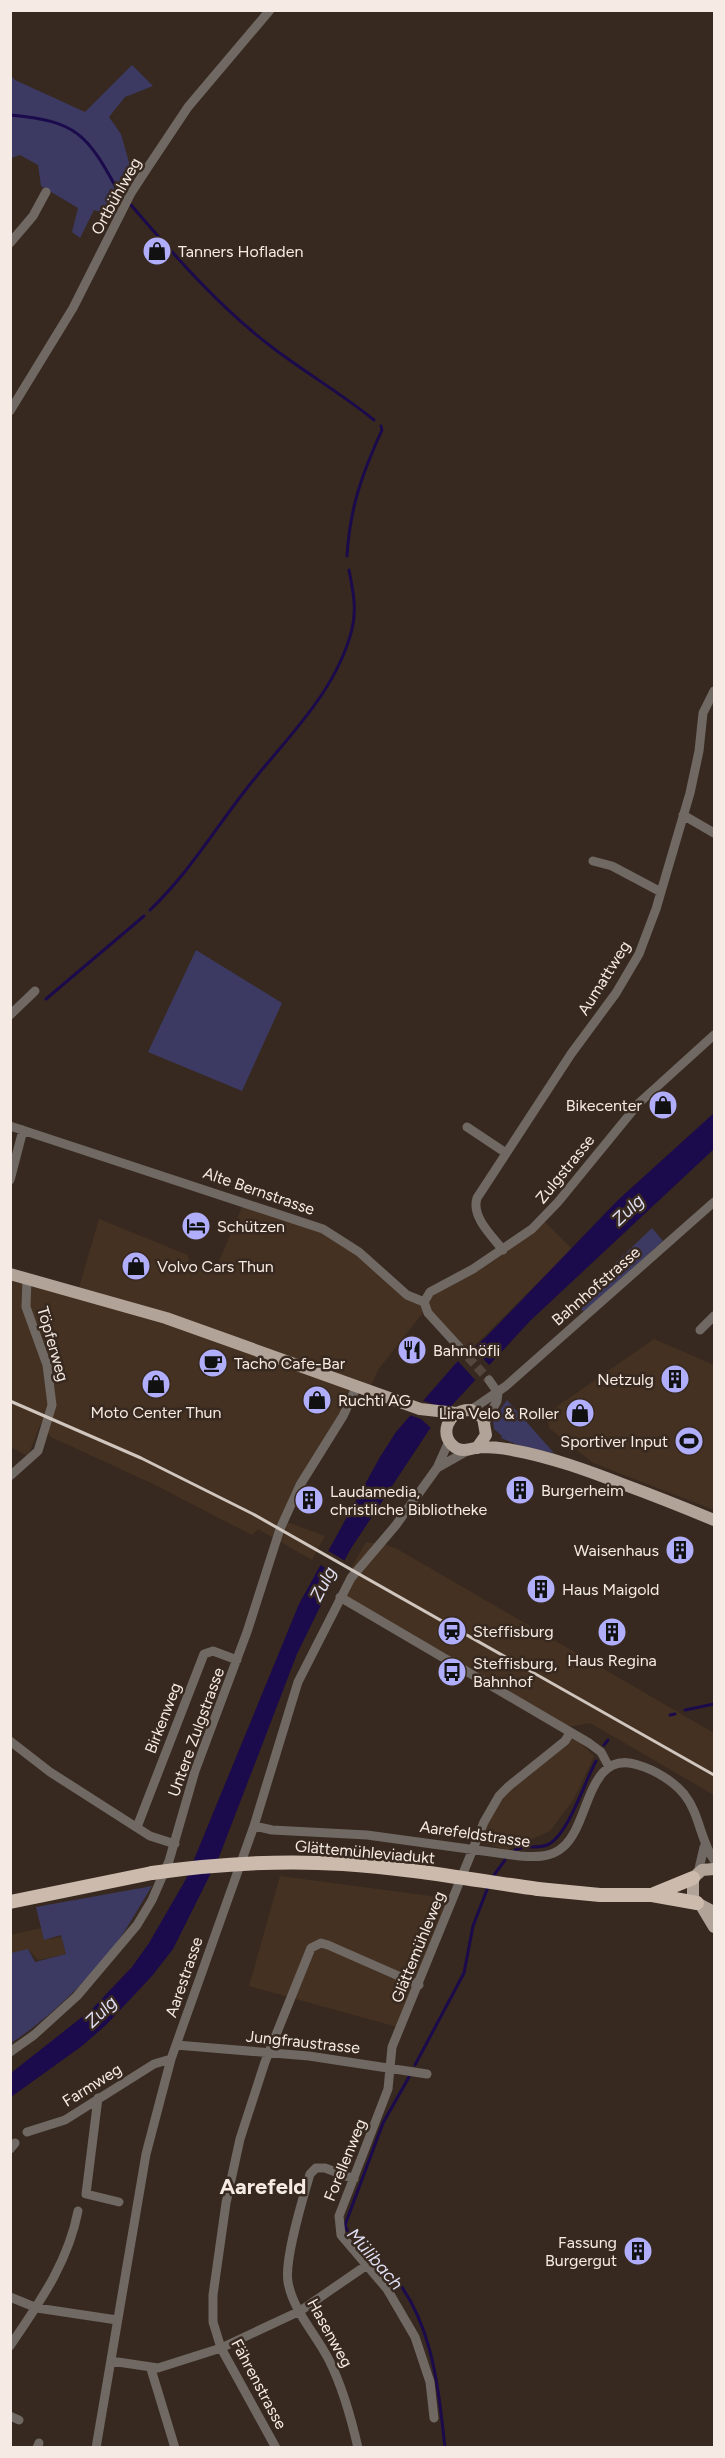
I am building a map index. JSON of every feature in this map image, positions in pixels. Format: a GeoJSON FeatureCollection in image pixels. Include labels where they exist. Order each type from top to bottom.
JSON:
{"type":"FeatureCollection","features":[{"type":"Feature","properties":{"kind":"highway","name":"Glättemühleviadukt"},"geometry":{"type":"LineString","coordinates":[[10,1902],[152,1873],[249,1863],[330,1863],[392,1868],[538,1889],[600,1895],[652,1895]]}},
{"type":"Feature","properties":{"kind":"highway"},"geometry":{"type":"LineString","coordinates":[[652,1895],[695,1876]]}},
{"type":"Feature","properties":{"kind":"highway"},"geometry":{"type":"LineString","coordinates":[[652,1895],[700,1905]]}},
{"type":"Feature","properties":{"kind":"main road"},"geometry":{"type":"LineString","coordinates":[[10,1274],[166,1318],[415,1407],[454,1413],[471,1410],[480,1415],[486,1427],[511,1449]]}},
{"type":"Feature","properties":{"kind":"main road"},"geometry":{"type":"LineString","coordinates":[[415,1407],[446,1433],[457,1448],[511,1449],[583,1469],[714,1520]]}},
{"type":"Feature","properties":{"kind":"main road"},"geometry":{"type":"LineString","coordinates":[[446,1433],[454,1413]]}},
{"type":"Feature","properties":{"kind":"main road"},"geometry":{"type":"LineString","coordinates":[[472,1449],[483,1442],[486,1427]]}},
{"type":"Feature","properties":{"kind":"main road"},"geometry":{"type":"LineString","coordinates":[[714,1869],[695,1876],[693,1898],[714,1927]]}},
{"type":"Feature","properties":{"kind":"main road"},"geometry":{"type":"LineString","coordinates":[[700,1905],[714,1912]]}},
{"type":"Feature","properties":{"kind":"street","name":"Ortbühlweg"},"geometry":{"type":"LineString","coordinates":[[10,411],[74,308],[131,192],[188,107],[270,10]]}},
{"type":"Feature","properties":{"kind":"street"},"geometry":{"type":"LineString","coordinates":[[10,243],[33,216],[46,192]]}},
{"type":"Feature","properties":{"kind":"street","name":"Aumattweg"},"geometry":{"type":"LineString","coordinates":[[503,1250],[483,1224],[475,1205],[479,1194],[633,966],[651,924],[661,892],[699,751],[704,713],[714,691]]}},
{"type":"Feature","properties":{"kind":"street"},"geometry":{"type":"LineString","coordinates":[[683,815],[714,833]]}},
{"type":"Feature","properties":{"kind":"street"},"geometry":{"type":"LineString","coordinates":[[593,861],[612,866],[661,892]]}},
{"type":"Feature","properties":{"kind":"street"},"geometry":{"type":"LineString","coordinates":[[10,1015],[35,991]]}},
{"type":"Feature","properties":{"kind":"street","name":"Zulgstrasse"},"geometry":{"type":"LineString","coordinates":[[424,1302],[430,1292],[503,1250],[542,1219],[639,1103],[714,1035]]}},
{"type":"Feature","properties":{"kind":"street","name":"Alte Bernstrasse"},"geometry":{"type":"LineString","coordinates":[[10,1126],[323,1229],[359,1252],[407,1295],[424,1302],[428,1313],[459,1347]]}},
{"type":"Feature","properties":{"kind":"street"},"geometry":{"type":"LineString","coordinates":[[466,1127],[506,1153]]}},
{"type":"Feature","properties":{"kind":"street"},"geometry":{"type":"LineString","coordinates":[[10,1180],[23,1131]]}},
{"type":"Feature","properties":{"kind":"street","name":"Bahnhofstrasse"},"geometry":{"type":"LineString","coordinates":[[498,1393],[714,1202]]}},
{"type":"Feature","properties":{"kind":"street","name":"Töpferweg"},"geometry":{"type":"LineString","coordinates":[[10,1476],[38,1451],[52,1405],[49,1372],[26,1307],[27,1278]]}},
{"type":"Feature","properties":{"kind":"street"},"geometry":{"type":"LineString","coordinates":[[700,1330],[714,1316]]}},
{"type":"Feature","properties":{"kind":"street"},"geometry":{"type":"LineString","coordinates":[[486,1427],[498,1393],[489,1380]]}},
{"type":"Feature","properties":{"kind":"street","name":"Untere Zulgstrasse"},"geometry":{"type":"LineString","coordinates":[[10,2052],[63,2010],[124,1942],[152,1900],[175,1844],[195,1771],[237,1660],[284,1521],[312,1463],[348,1408],[357,1386]]}},
{"type":"Feature","properties":{"kind":"street"},"geometry":{"type":"LineString","coordinates":[[471,1410],[498,1393]]}},
{"type":"Feature","properties":{"kind":"street"},"geometry":{"type":"LineString","coordinates":[[436,1468],[446,1433]]}},
{"type":"Feature","properties":{"kind":"street"},"geometry":{"type":"LineString","coordinates":[[436,1468],[472,1449]]}},
{"type":"Feature","properties":{"kind":"street","name":"Aarestrasse"},"geometry":{"type":"LineString","coordinates":[[96,2448],[146,2154],[171,2059],[254,1826],[298,1682],[340,1597],[361,1563],[381,1545],[436,1468]]}},
{"type":"Feature","properties":{"kind":"street"},"geometry":{"type":"LineString","coordinates":[[340,1597],[596,1747],[609,1767],[622,1763],[634,1763],[651,1770],[677,1786],[692,1805],[705,1847],[714,1860]]}},
{"type":"Feature","properties":{"kind":"street","name":"Birkenweg"},"geometry":{"type":"LineString","coordinates":[[137,1827],[204,1654],[213,1651],[237,1660]]}},
{"type":"Feature","properties":{"kind":"street","name":"Glättemühleweg"},"geometry":{"type":"LineString","coordinates":[[390,2066],[392,2048],[484,1822],[500,1796],[565,1741],[570,1733]]}},
{"type":"Feature","properties":{"kind":"street"},"geometry":{"type":"LineString","coordinates":[[10,1741],[50,1772],[137,1827],[160,1841],[175,1844]]}},
{"type":"Feature","properties":{"kind":"street","name":"Aarefeldstrasse"},"geometry":{"type":"LineString","coordinates":[[254,1826],[272,1830],[367,1834],[516,1856],[543,1857],[565,1846],[596,1782],[609,1767]]}},
{"type":"Feature","properties":{"kind":"street"},"geometry":{"type":"LineString","coordinates":[[695,1876],[705,1847]]}},
{"type":"Feature","properties":{"kind":"street","name":"Fährenstrasse"},"geometry":{"type":"LineString","coordinates":[[276,2448],[221,2348],[213,2322],[213,2295],[226,2203],[240,2139],[268,2053],[307,1954],[316,1944],[328,1945],[418,1985]]}},
{"type":"Feature","properties":{"kind":"street","name":"Jungfraustrasse"},"geometry":{"type":"LineString","coordinates":[[176,2045],[390,2066],[426,2074]]}},
{"type":"Feature","properties":{"kind":"street","name":"Farmweg"},"geometry":{"type":"LineString","coordinates":[[27,2132],[65,2120],[154,2064],[171,2059]]}},
{"type":"Feature","properties":{"kind":"street","name":"Forellenweg"},"geometry":{"type":"LineString","coordinates":[[390,2066],[388,2089],[339,2216],[339,2229],[346,2242],[387,2289],[416,2337],[430,2382],[434,2418]]}},
{"type":"Feature","properties":{"kind":"street"},"geometry":{"type":"LineString","coordinates":[[99,2098],[86,2194],[119,2202]]}},
{"type":"Feature","properties":{"kind":"street","name":"Hasenweg"},"geometry":{"type":"LineString","coordinates":[[354,2179],[324,2168],[316,2168],[310,2174],[288,2267],[290,2290],[337,2376],[348,2407],[358,2448]]}},
{"type":"Feature","properties":{"kind":"street"},"geometry":{"type":"LineString","coordinates":[[12,2341],[37,2308],[66,2255],[78,2211]]}},
{"type":"Feature","properties":{"kind":"street"},"geometry":{"type":"LineString","coordinates":[[111,2361],[150,2368],[221,2348],[300,2311],[367,2265]]}},
{"type":"Feature","properties":{"kind":"street"},"geometry":{"type":"LineString","coordinates":[[10,2297],[37,2308],[117,2320]]}},
{"type":"Feature","properties":{"kind":"street"},"geometry":{"type":"LineString","coordinates":[[150,2368],[175,2448]]}},
{"type":"Feature","properties":{"kind":"shaded area"},"geometry":{"type":"Polygon","coordinates":[[[132,65],[153,86],[125,97],[109,117],[121,134],[134,180],[115,198],[117,217],[94,210],[80,238],[72,232],[78,208],[41,186],[38,165],[20,155],[11,158],[10,75],[15,80],[85,112],[132,65]]]}},
{"type":"Feature","properties":{"kind":"shaded area"},"geometry":{"type":"Polygon","coordinates":[[[196,950],[282,1003],[242,1091],[148,1052],[196,950]]]}},
{"type":"Feature","properties":{"kind":"shaded area"},"geometry":{"type":"Polygon","coordinates":[[[244,1202],[323,1229],[403,1293],[424,1302],[542,1219],[572,1249],[466,1354],[425,1310],[378,1370],[369,1391],[356,1386],[284,1521],[325,1536],[312,1560],[258,1529],[252,1535],[153,1484],[51,1437],[40,1425],[28,1456],[11,1447],[10,1274],[78,1291],[99,1219],[188,1255],[189,1262],[215,1271],[244,1202]]]}},
{"type":"Feature","properties":{"kind":"shaded area"},"geometry":{"type":"Polygon","coordinates":[[[652,1228],[663,1241],[584,1312],[574,1302],[652,1228]]]}},
{"type":"Feature","properties":{"kind":"shaded area"},"geometry":{"type":"Polygon","coordinates":[[[654,1339],[714,1365],[714,1510],[593,1463],[549,1428],[548,1419],[552,1410],[654,1339]]]}},
{"type":"Feature","properties":{"kind":"shaded area"},"geometry":{"type":"Polygon","coordinates":[[[507,1400],[554,1453],[518,1445],[501,1438],[502,1436],[494,1429],[493,1420],[507,1400]]]}},
{"type":"Feature","properties":{"kind":"shaded area"},"geometry":{"type":"Polygon","coordinates":[[[366,1542],[387,1545],[399,1550],[714,1733],[714,1795],[590,1723],[563,1728],[344,1605],[345,1579],[366,1542]]]}},
{"type":"Feature","properties":{"kind":"shaded area"},"geometry":{"type":"Polygon","coordinates":[[[574,1737],[594,1756],[574,1799],[550,1831],[507,1850],[481,1842],[491,1812],[503,1796],[574,1737]]]}},
{"type":"Feature","properties":{"kind":"shaded area"},"geometry":{"type":"Polygon","coordinates":[[[280,1876],[453,1899],[401,2028],[249,1986],[280,1876]]]}},
{"type":"Feature","properties":{"kind":"shaded area"},"geometry":{"type":"Polygon","coordinates":[[[152,1886],[105,1958],[53,2011],[11,2043],[11,1953],[28,1949],[35,1962],[66,1954],[61,1935],[44,1940],[36,1907],[152,1886]]]}},
{"type":"Feature","properties":{"kind":"shaded area"},"geometry":{"type":"Polygon","coordinates":[[[46,1927],[49,1939],[62,1937],[66,1954],[38,1960],[29,1950],[12,1953],[10,1935],[46,1927]]]}},
{"type":"Feature","properties":{"kind":"water","name":"Zulg"},"geometry":{"type":"Polygon","coordinates":[[[714,1113],[714,1149],[531,1320],[429,1430],[350,1550],[318,1611],[297,1654],[219,1857],[173,1949],[152,1976],[106,2025],[82,2046],[11,2097],[11,2073],[91,2010],[132,1967],[149,1943],[186,1879],[299,1604],[396,1432],[456,1363],[486,1337],[618,1200],[714,1113]]]}},
{"type":"Feature","properties":{"kind":"pier"},"geometry":{"type":"Polygon","coordinates":[[[471,1346],[491,1367],[477,1382],[456,1359],[471,1346]]]}},
{"type":"Feature","properties":{"kind":"pier"},"geometry":{"type":"Polygon","coordinates":[[[418,1399],[438,1406],[455,1406],[433,1430],[421,1419],[407,1414],[418,1399]]]}},
{"type":"Feature","properties":{"kind":"pier"},"geometry":{"type":"Polygon","coordinates":[[[325,1549],[347,1562],[339,1576],[317,1563],[325,1549]]]}},
{"type":"Feature","properties":{"kind":"waterway"},"geometry":{"type":"LineString","coordinates":[[10,115],[51,121],[78,134],[88,143],[118,191]]}},
{"type":"Feature","properties":{"kind":"waterway"},"geometry":{"type":"LineString","coordinates":[[131,205],[181,262],[234,316],[273,348],[374,420]]}},
{"type":"Feature","properties":{"kind":"waterway"},"geometry":{"type":"LineString","coordinates":[[347,556],[354,506],[363,476],[382,430],[381,426]]}},
{"type":"Feature","properties":{"kind":"waterway"},"geometry":{"type":"LineString","coordinates":[[150,910],[188,868],[244,792],[307,716],[334,675],[352,629],[354,600],[349,570]]}},
{"type":"Feature","properties":{"kind":"waterway"},"geometry":{"type":"LineString","coordinates":[[46,999],[144,916]]}},
{"type":"Feature","properties":{"kind":"waterway","name":"Mülibach"},"geometry":{"type":"LineString","coordinates":[[685,1710],[714,1704]]}},
{"type":"Feature","properties":{"kind":"waterway","name":"Mülibach"},"geometry":{"type":"LineString","coordinates":[[670,1715],[675,1714]]}},
{"type":"Feature","properties":{"kind":"waterway","name":"Mülibach"},"geometry":{"type":"LineString","coordinates":[[604,1745],[608,1740]]}},
{"type":"Feature","properties":{"kind":"waterway","name":"Mülibach"},"geometry":{"type":"LineString","coordinates":[[515,1850],[543,1846],[555,1840],[569,1820],[596,1761]]}},
{"type":"Feature","properties":{"kind":"waterway","name":"Mülibach"},"geometry":{"type":"LineString","coordinates":[[492,1878],[505,1860]]}},
{"type":"Feature","properties":{"kind":"waterway","name":"Mülibach"},"geometry":{"type":"LineString","coordinates":[[415,2065],[464,1973],[473,1926],[488,1887]]}},
{"type":"Feature","properties":{"kind":"waterway","name":"Mülibach"},"geometry":{"type":"LineString","coordinates":[[409,2077],[383,2123],[345,2225],[348,2232],[372,2253],[401,2285],[423,2328],[435,2375],[445,2448]]}},
{"type":"Feature","properties":{"kind":"tunnel"},"geometry":{"type":"LineString","coordinates":[[459,1347],[489,1380]]}},
{"type":"Feature","properties":{"kind":"railway"},"geometry":{"type":"LineString","coordinates":[[10,1401],[141,1458],[253,1514],[714,1775]]}},
{"type":"Feature","properties":{"kind":"place","name":"Tanners Hofladen"},"geometry":{"type":"Point","coordinates":[157,251]}},
{"type":"Feature","properties":{"kind":"place","name":"Bikecenter"},"geometry":{"type":"Point","coordinates":[663,1105]}},
{"type":"Feature","properties":{"kind":"place","name":"Schützen"},"geometry":{"type":"Point","coordinates":[196,1226]}},
{"type":"Feature","properties":{"kind":"place","name":"Volvo Cars Thun"},"geometry":{"type":"Point","coordinates":[136,1266]}},
{"type":"Feature","properties":{"kind":"place","name":"Bahnhöfli"},"geometry":{"type":"Point","coordinates":[412,1350]}},
{"type":"Feature","properties":{"kind":"place","name":"Tacho Cafe-Bar"},"geometry":{"type":"Point","coordinates":[213,1363]}},
{"type":"Feature","properties":{"kind":"place","name":"Netzulg"},"geometry":{"type":"Point","coordinates":[675,1379]}},
{"type":"Feature","properties":{"kind":"place","name":"Moto Center Thun"},"geometry":{"type":"Point","coordinates":[156,1384]}},
{"type":"Feature","properties":{"kind":"place","name":"Ruchti AG"},"geometry":{"type":"Point","coordinates":[317,1400]}},
{"type":"Feature","properties":{"kind":"place","name":"Lira Velo & Roller"},"geometry":{"type":"Point","coordinates":[580,1413]}},
{"type":"Feature","properties":{"kind":"place","name":"Sportiver Input"},"geometry":{"type":"Point","coordinates":[689,1441]}},
{"type":"Feature","properties":{"kind":"place","name":"Burgerheim"},"geometry":{"type":"Point","coordinates":[520,1490]}},
{"type":"Feature","properties":{"kind":"place","name":"Laudamedia, christliche Bibliotheke"},"geometry":{"type":"Point","coordinates":[309,1500]}},
{"type":"Feature","properties":{"kind":"place","name":"Waisenhaus"},"geometry":{"type":"Point","coordinates":[680,1550]}},
{"type":"Feature","properties":{"kind":"place","name":"Haus Maigold"},"geometry":{"type":"Point","coordinates":[541,1589]}},
{"type":"Feature","properties":{"kind":"place","name":"Steffisburg"},"geometry":{"type":"Point","coordinates":[452,1631]}},
{"type":"Feature","properties":{"kind":"place","name":"Haus Regina"},"geometry":{"type":"Point","coordinates":[612,1632]}},
{"type":"Feature","properties":{"kind":"place","name":"Steffisburg, Bahnhof"},"geometry":{"type":"Point","coordinates":[452,1672]}},
{"type":"Feature","properties":{"kind":"place","name":"Fassung Burgergut"},"geometry":{"type":"Point","coordinates":[638,2251]}},
{"type":"Feature","properties":{"kind":"district","name":"Aarefeld"},"geometry":{"type":"Point","coordinates":[263,2186]}}]}
